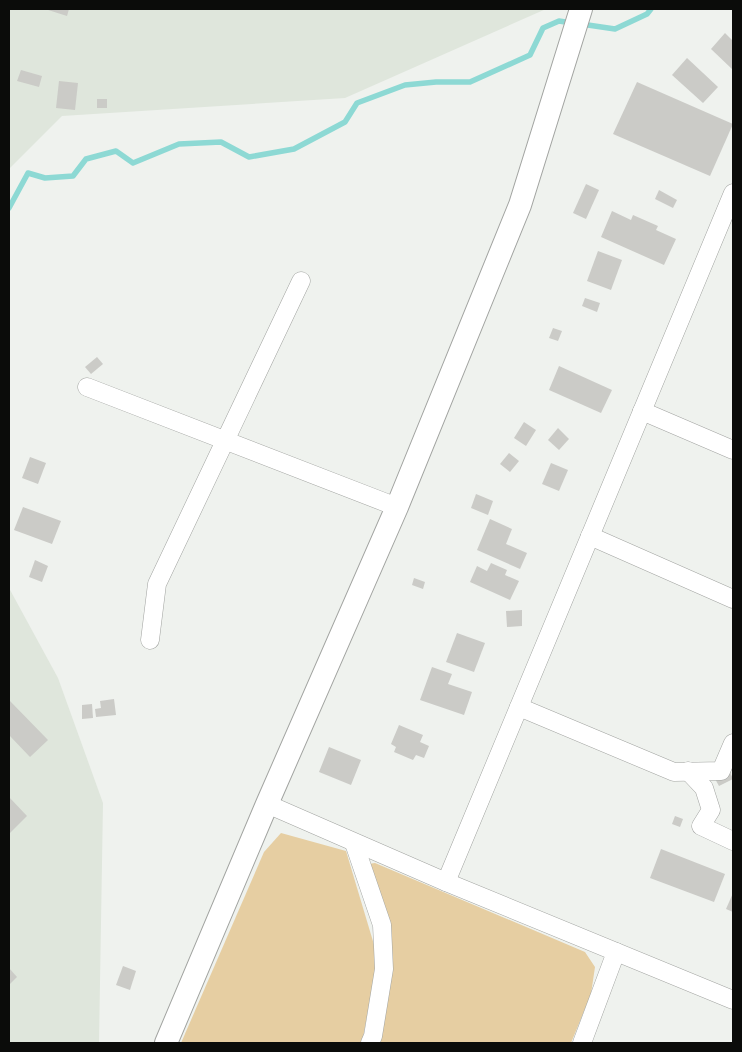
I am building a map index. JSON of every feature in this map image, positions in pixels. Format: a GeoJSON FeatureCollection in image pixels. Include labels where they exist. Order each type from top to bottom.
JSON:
{"type":"FeatureCollection","features":[{"type":"Feature","properties":{"kind":"main road"},"geometry":{"type":"LineString","coordinates":[[166,1043],[267,804],[397,507],[520,205],[581,9]]}},
{"type":"Feature","properties":{"kind":"street"},"geometry":{"type":"LineString","coordinates":[[446,882],[733,193]]}},
{"type":"Feature","properties":{"kind":"street"},"geometry":{"type":"LineString","coordinates":[[150,640],[157,584],[301,281]]}},
{"type":"Feature","properties":{"kind":"street"},"geometry":{"type":"LineString","coordinates":[[88,387],[397,507]]}},
{"type":"Feature","properties":{"kind":"street"},"geometry":{"type":"LineString","coordinates":[[642,411],[733,450]]}},
{"type":"Feature","properties":{"kind":"street"},"geometry":{"type":"LineString","coordinates":[[590,536],[733,599]]}},
{"type":"Feature","properties":{"kind":"street"},"geometry":{"type":"LineString","coordinates":[[519,707],[674,772],[721,771],[733,743]]}},
{"type":"Feature","properties":{"kind":"street"},"geometry":{"type":"LineString","coordinates":[[688,772],[704,788],[711,810],[702,826],[733,841]]}},
{"type":"Feature","properties":{"kind":"street"},"geometry":{"type":"LineString","coordinates":[[267,804],[446,882],[733,1000]]}},
{"type":"Feature","properties":{"kind":"street"},"geometry":{"type":"LineString","coordinates":[[354,843],[382,925],[384,969],[373,1036],[370,1043]]}},
{"type":"Feature","properties":{"kind":"street"},"geometry":{"type":"LineString","coordinates":[[582,1043],[616,952]]}},
{"type":"Feature","properties":{"kind":"shaded area"},"geometry":{"type":"Polygon","coordinates":[[[9,9],[546,9],[345,98],[62,116],[9,169],[9,9]]]}},
{"type":"Feature","properties":{"kind":"shaded area"},"geometry":{"type":"Polygon","coordinates":[[[9,588],[58,678],[103,803],[99,1043],[9,1043],[9,588]]]}},
{"type":"Feature","properties":{"kind":"shaded area"},"geometry":{"type":"Polygon","coordinates":[[[281,833],[346,851],[378,958],[362,1043],[181,1043],[264,852],[281,833]]]}},
{"type":"Feature","properties":{"kind":"shaded area"},"geometry":{"type":"Polygon","coordinates":[[[375,863],[585,952],[595,967],[591,994],[571,1043],[377,1043],[383,1015],[368,864],[375,863]]]}},
{"type":"Feature","properties":{"kind":"building"},"geometry":{"type":"Polygon","coordinates":[[[45,9],[69,9],[67,16],[45,9]]]}},
{"type":"Feature","properties":{"kind":"building"},"geometry":{"type":"Polygon","coordinates":[[[725,33],[733,41],[733,70],[711,49],[725,33]]]}},
{"type":"Feature","properties":{"kind":"building"},"geometry":{"type":"Polygon","coordinates":[[[687,58],[718,87],[703,103],[672,75],[687,58]]]}},
{"type":"Feature","properties":{"kind":"building"},"geometry":{"type":"Polygon","coordinates":[[[21,70],[42,76],[39,87],[17,81],[21,70]]]}},
{"type":"Feature","properties":{"kind":"building"},"geometry":{"type":"Polygon","coordinates":[[[59,81],[78,83],[75,110],[56,108],[59,81]]]}},
{"type":"Feature","properties":{"kind":"building"},"geometry":{"type":"Polygon","coordinates":[[[637,82],[733,124],[710,176],[613,134],[637,82]]]}},
{"type":"Feature","properties":{"kind":"building"},"geometry":{"type":"Polygon","coordinates":[[[97,99],[107,99],[107,108],[97,108],[97,99]]]}},
{"type":"Feature","properties":{"kind":"building"},"geometry":{"type":"Polygon","coordinates":[[[586,184],[599,190],[586,219],[573,213],[586,184]]]}},
{"type":"Feature","properties":{"kind":"building"},"geometry":{"type":"Polygon","coordinates":[[[659,190],[677,200],[673,208],[655,199],[659,190]]]}},
{"type":"Feature","properties":{"kind":"building"},"geometry":{"type":"Polygon","coordinates":[[[612,211],[631,220],[633,215],[658,226],[656,230],[676,239],[664,265],[601,237],[612,211]]]}},
{"type":"Feature","properties":{"kind":"building"},"geometry":{"type":"Polygon","coordinates":[[[598,251],[622,260],[611,290],[587,281],[598,251]]]}},
{"type":"Feature","properties":{"kind":"building"},"geometry":{"type":"Polygon","coordinates":[[[585,298],[600,303],[597,312],[582,306],[585,298]]]}},
{"type":"Feature","properties":{"kind":"building"},"geometry":{"type":"Polygon","coordinates":[[[553,328],[562,331],[558,341],[549,338],[553,328]]]}},
{"type":"Feature","properties":{"kind":"building"},"geometry":{"type":"Polygon","coordinates":[[[97,357],[103,364],[91,374],[85,367],[97,357]]]}},
{"type":"Feature","properties":{"kind":"building"},"geometry":{"type":"Polygon","coordinates":[[[559,366],[612,390],[601,413],[549,390],[559,366]]]}},
{"type":"Feature","properties":{"kind":"building"},"geometry":{"type":"Polygon","coordinates":[[[524,422],[536,430],[526,446],[514,438],[524,422]]]}},
{"type":"Feature","properties":{"kind":"building"},"geometry":{"type":"Polygon","coordinates":[[[558,428],[569,439],[559,450],[548,440],[558,428]]]}},
{"type":"Feature","properties":{"kind":"building"},"geometry":{"type":"Polygon","coordinates":[[[509,453],[519,461],[510,472],[500,464],[509,453]]]}},
{"type":"Feature","properties":{"kind":"building"},"geometry":{"type":"Polygon","coordinates":[[[30,457],[46,463],[38,484],[22,478],[30,457]]]}},
{"type":"Feature","properties":{"kind":"building"},"geometry":{"type":"Polygon","coordinates":[[[551,463],[568,470],[559,491],[542,484],[551,463]]]}},
{"type":"Feature","properties":{"kind":"building"},"geometry":{"type":"Polygon","coordinates":[[[476,494],[493,501],[488,515],[471,508],[476,494]]]}},
{"type":"Feature","properties":{"kind":"building"},"geometry":{"type":"Polygon","coordinates":[[[23,507],[61,521],[52,544],[14,530],[23,507]]]}},
{"type":"Feature","properties":{"kind":"building"},"geometry":{"type":"Polygon","coordinates":[[[490,519],[512,529],[506,544],[527,553],[520,569],[477,550],[490,519]]]}},
{"type":"Feature","properties":{"kind":"building"},"geometry":{"type":"Polygon","coordinates":[[[35,560],[48,566],[42,582],[29,577],[35,560]]]}},
{"type":"Feature","properties":{"kind":"building"},"geometry":{"type":"Polygon","coordinates":[[[491,563],[507,570],[505,575],[519,581],[510,600],[470,582],[477,566],[487,571],[491,563]]]}},
{"type":"Feature","properties":{"kind":"building"},"geometry":{"type":"Polygon","coordinates":[[[414,578],[425,582],[423,589],[412,585],[414,578]]]}},
{"type":"Feature","properties":{"kind":"building"},"geometry":{"type":"Polygon","coordinates":[[[522,610],[522,626],[507,627],[506,611],[522,610]]]}},
{"type":"Feature","properties":{"kind":"building"},"geometry":{"type":"Polygon","coordinates":[[[457,633],[485,643],[474,672],[446,662],[457,633]]]}},
{"type":"Feature","properties":{"kind":"building"},"geometry":{"type":"Polygon","coordinates":[[[432,667],[452,674],[448,684],[472,692],[464,715],[420,700],[432,667]]]}},
{"type":"Feature","properties":{"kind":"building"},"geometry":{"type":"Polygon","coordinates":[[[114,699],[116,715],[96,717],[95,709],[101,708],[100,701],[114,699]]]}},
{"type":"Feature","properties":{"kind":"building"},"geometry":{"type":"Polygon","coordinates":[[[9,700],[48,740],[30,757],[9,735],[9,700]]]}},
{"type":"Feature","properties":{"kind":"building"},"geometry":{"type":"Polygon","coordinates":[[[92,704],[93,718],[82,719],[82,705],[92,704]]]}},
{"type":"Feature","properties":{"kind":"building"},"geometry":{"type":"Polygon","coordinates":[[[399,725],[423,735],[420,742],[429,746],[424,758],[416,755],[413,760],[394,752],[396,747],[391,744],[399,725]]]}},
{"type":"Feature","properties":{"kind":"building"},"geometry":{"type":"Polygon","coordinates":[[[329,747],[361,760],[351,785],[319,772],[329,747]]]}},
{"type":"Feature","properties":{"kind":"building"},"geometry":{"type":"Polygon","coordinates":[[[729,770],[733,779],[719,786],[714,777],[729,770]]]}},
{"type":"Feature","properties":{"kind":"building"},"geometry":{"type":"Polygon","coordinates":[[[9,797],[27,816],[9,834],[9,797]]]}},
{"type":"Feature","properties":{"kind":"building"},"geometry":{"type":"Polygon","coordinates":[[[675,816],[683,819],[680,827],[672,824],[675,816]]]}},
{"type":"Feature","properties":{"kind":"building"},"geometry":{"type":"Polygon","coordinates":[[[661,849],[725,874],[714,902],[650,878],[661,849]]]}},
{"type":"Feature","properties":{"kind":"building"},"geometry":{"type":"Polygon","coordinates":[[[733,893],[733,912],[726,909],[733,893]]]}},
{"type":"Feature","properties":{"kind":"building"},"geometry":{"type":"Polygon","coordinates":[[[123,966],[136,971],[130,990],[116,985],[123,966]]]}},
{"type":"Feature","properties":{"kind":"building"},"geometry":{"type":"Polygon","coordinates":[[[9,968],[17,977],[9,985],[9,968]]]}},
{"type":"Feature","properties":{"kind":"waterway"},"geometry":{"type":"LineString","coordinates":[[581,24],[615,29],[647,14],[651,9]]}},
{"type":"Feature","properties":{"kind":"waterway"},"geometry":{"type":"LineString","coordinates":[[9,208],[28,173],[45,178],[73,176],[86,159],[116,151],[133,163],[179,144],[221,142],[249,157],[294,149],[345,122],[357,103],[405,85],[436,82],[470,82],[530,55],[543,28],[559,21],[572,23]]}}]}
